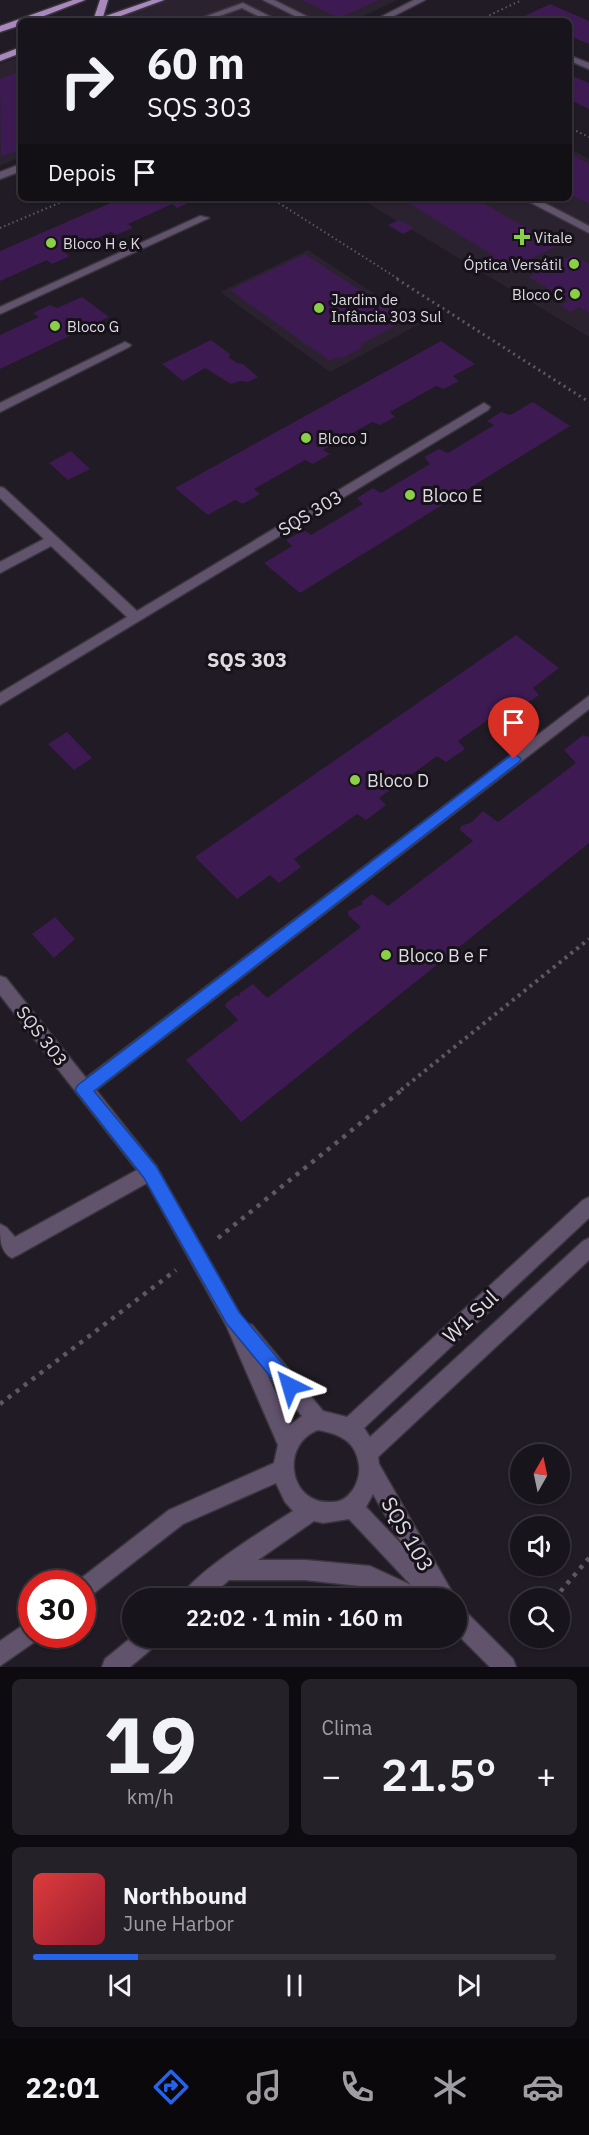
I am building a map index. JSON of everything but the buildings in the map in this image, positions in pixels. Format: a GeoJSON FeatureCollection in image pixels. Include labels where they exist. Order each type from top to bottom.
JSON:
{"type":"FeatureCollection","features":[{"type":"Feature","properties":{"kind":"main road"},"geometry":{"type":"LineString","coordinates":[[30,18],[81,0]]}},
{"type":"Feature","properties":{"kind":"main road"},"geometry":{"type":"LineString","coordinates":[[99,18],[104,0]]}},
{"type":"Feature","properties":{"kind":"main road"},"geometry":{"type":"LineString","coordinates":[[107,18],[160,0]]}},
{"type":"Feature","properties":{"kind":"main road"},"geometry":{"type":"LineString","coordinates":[[0,29],[18,22]]}},
{"type":"Feature","properties":{"kind":"main road"},"geometry":{"type":"LineString","coordinates":[[0,58],[18,51]]}},
{"type":"Feature","properties":{"kind":"street"},"geometry":{"type":"LineString","coordinates":[[267,0],[306,18]]}},
{"type":"Feature","properties":{"kind":"street"},"geometry":{"type":"LineString","coordinates":[[383,18],[421,0]]}},
{"type":"Feature","properties":{"kind":"street"},"geometry":{"type":"LineString","coordinates":[[206,18],[243,5],[269,18]]}},
{"type":"Feature","properties":{"kind":"street"},"geometry":{"type":"LineString","coordinates":[[572,59],[589,66]]}},
{"type":"Feature","properties":{"kind":"street"},"geometry":{"type":"LineString","coordinates":[[0,176],[18,168]]}},
{"type":"Feature","properties":{"kind":"street"},"geometry":{"type":"LineString","coordinates":[[533,201],[589,230]]}},
{"type":"Feature","properties":{"kind":"street"},"geometry":{"type":"LineString","coordinates":[[0,311],[204,218]]}},
{"type":"Feature","properties":{"kind":"street"},"geometry":{"type":"LineString","coordinates":[[0,408],[125,345]]}},
{"type":"Feature","properties":{"kind":"street","name":"SQS 303"},"geometry":{"type":"LineString","coordinates":[[0,700],[484,407]]}},
{"type":"Feature","properties":{"kind":"street"},"geometry":{"type":"LineString","coordinates":[[0,491],[136,618]]}},
{"type":"Feature","properties":{"kind":"street"},"geometry":{"type":"LineString","coordinates":[[0,567],[52,540]]}},
{"type":"Feature","properties":{"kind":"street"},"geometry":{"type":"LineString","coordinates":[[83,1090],[589,701]]}},
{"type":"Feature","properties":{"kind":"street","name":"SQS 303"},"geometry":{"type":"LineString","coordinates":[[0,983],[150,1172],[233,1318],[288,1444]]}},
{"type":"Feature","properties":{"kind":"street"},"geometry":{"type":"LineString","coordinates":[[0,1233],[12,1249],[150,1172]]}},
{"type":"Feature","properties":{"kind":"street","name":"W1 Sul"},"geometry":{"type":"LineString","coordinates":[[351,1427],[589,1206]]}},
{"type":"Feature","properties":{"kind":"street","name":"W1 Sul"},"geometry":{"type":"LineString","coordinates":[[369,1461],[589,1247]]}},
{"type":"Feature","properties":{"kind":"street","name":"SQS 303"},"geometry":{"type":"LineString","coordinates":[[233,1318],[318,1420]]}},
{"type":"Feature","properties":{"kind":"street"},"geometry":{"type":"LineString","coordinates":[[318,1420],[335,1420],[351,1427],[361,1439],[369,1461],[365,1490],[352,1507],[332,1515],[310,1511],[291,1495],[284,1469],[288,1444],[300,1428],[318,1420]]}},
{"type":"Feature","properties":{"kind":"street","name":"SQS 103"},"geometry":{"type":"LineString","coordinates":[[369,1461],[439,1588]]}},
{"type":"Feature","properties":{"kind":"street"},"geometry":{"type":"LineString","coordinates":[[96,1579],[176,1517],[284,1469]]}},
{"type":"Feature","properties":{"kind":"street","name":"SQS 103"},"geometry":{"type":"LineString","coordinates":[[352,1507],[428,1588]]}},
{"type":"Feature","properties":{"kind":"street"},"geometry":{"type":"LineString","coordinates":[[204,1588],[224,1570],[310,1511]]}},
{"type":"Feature","properties":{"kind":"street"},"geometry":{"type":"LineString","coordinates":[[224,1570],[305,1570],[370,1577],[394,1588]]}},
{"type":"Feature","properties":{"kind":"street"},"geometry":{"type":"LineString","coordinates":[[467,1629],[505,1667]]}},
{"type":"Feature","properties":{"kind":"street"},"geometry":{"type":"LineString","coordinates":[[0,1655],[18,1641]]}},
{"type":"Feature","properties":{"kind":"street"},"geometry":{"type":"LineString","coordinates":[[114,1667],[136,1648]]}},
{"type":"Feature","properties":{"kind":"path"},"geometry":{"type":"LineString","coordinates":[[483,18],[522,0]]}},
{"type":"Feature","properties":{"kind":"path"},"geometry":{"type":"LineString","coordinates":[[572,129],[589,137]]}},
{"type":"Feature","properties":{"kind":"path"},"geometry":{"type":"LineString","coordinates":[[0,228],[64,201]]}},
{"type":"Feature","properties":{"kind":"path"},"geometry":{"type":"LineString","coordinates":[[276,201],[589,402]]}},
{"type":"Feature","properties":{"kind":"path"},"geometry":{"type":"LineString","coordinates":[[0,1404],[197,1254],[589,939]]}},
{"type":"Feature","properties":{"kind":"path"},"geometry":{"type":"LineString","coordinates":[[563,1588],[589,1558]]}},
{"type":"Feature","properties":{"kind":"shaded area"},"geometry":{"type":"Polygon","coordinates":[[[164,0],[398,0],[359,18],[119,18],[164,0]]]}},
{"type":"Feature","properties":{"kind":"shaded area"},"geometry":{"type":"Polygon","coordinates":[[[18,57],[18,158],[0,166],[0,64],[18,57]]]}},
{"type":"Feature","properties":{"kind":"shaded area"},"geometry":{"type":"Polygon","coordinates":[[[572,150],[589,159],[589,337],[364,201],[572,201],[572,150]]]}},
{"type":"Feature","properties":{"kind":"shaded area","name":"Jardim de Infância 303 Sul"},"geometry":{"type":"Polygon","coordinates":[[[308,250],[420,324],[330,372],[220,292],[308,250]]]}},
{"type":"Feature","properties":{"kind":"place","name":"Vitale"},"geometry":{"type":"Point","coordinates":[522,237]}},
{"type":"Feature","properties":{"kind":"place","name":"Bloco H e K"},"geometry":{"type":"Point","coordinates":[51,243]}},
{"type":"Feature","properties":{"kind":"place","name":"Óptica Versátil"},"geometry":{"type":"Point","coordinates":[574,264]}},
{"type":"Feature","properties":{"kind":"place","name":"Bloco C"},"geometry":{"type":"Point","coordinates":[575,294]}},
{"type":"Feature","properties":{"kind":"place","name":"Jardim de Infância 303 Sul"},"geometry":{"type":"Point","coordinates":[319,308]}},
{"type":"Feature","properties":{"kind":"place","name":"Bloco G"},"geometry":{"type":"Point","coordinates":[55,326]}},
{"type":"Feature","properties":{"kind":"place","name":"Bloco J"},"geometry":{"type":"Point","coordinates":[306,438]}},
{"type":"Feature","properties":{"kind":"place","name":"Bloco E"},"geometry":{"type":"Point","coordinates":[410,495]}},
{"type":"Feature","properties":{"kind":"place","name":"Bloco D"},"geometry":{"type":"Point","coordinates":[355,780]}},
{"type":"Feature","properties":{"kind":"place","name":"Bloco B e F"},"geometry":{"type":"Point","coordinates":[386,955]}},
{"type":"Feature","properties":{"kind":"district","name":"SQS 303"},"geometry":{"type":"Point","coordinates":[247,659]}},
{"type":"Feature","properties":{"kind":"route"},"geometry":{"type":"LineString","coordinates":[[290,1386],[233,1318],[150,1172],[83,1090],[514,759]]}}]}
